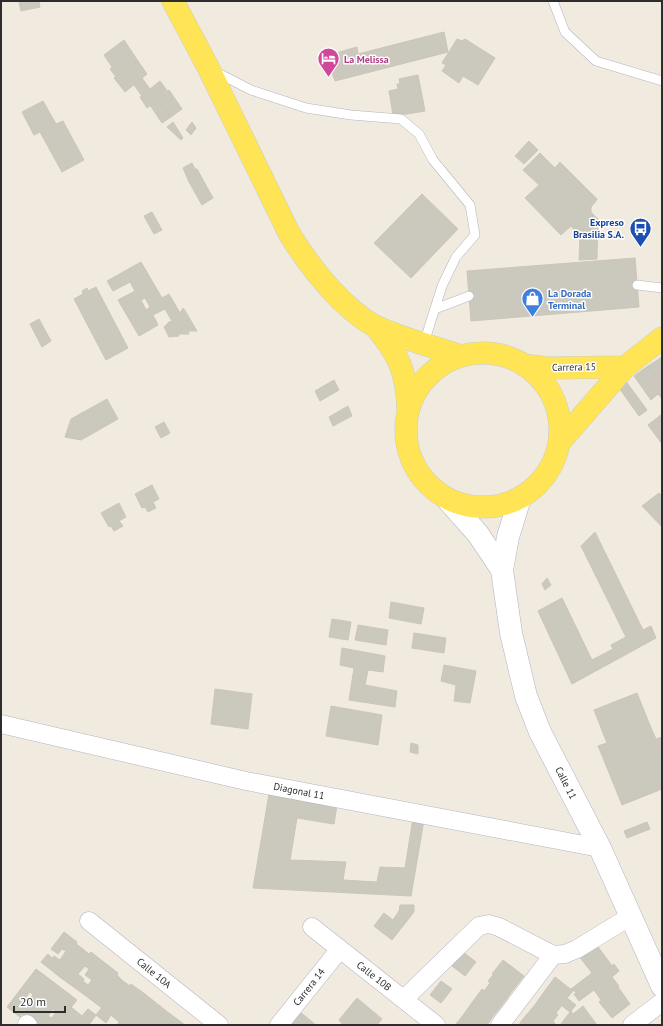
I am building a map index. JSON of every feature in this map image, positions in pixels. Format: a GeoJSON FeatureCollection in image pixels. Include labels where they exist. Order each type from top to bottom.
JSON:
{"type":"FeatureCollection","features":[{"type":"Feature","properties":{"kind":"main road"},"geometry":{"type":"LineString","coordinates":[[173,1],[208,67],[289,233],[309,264],[328,286],[355,313],[375,326],[461,356]]}},
{"type":"Feature","properties":{"kind":"main road"},"geometry":{"type":"LineString","coordinates":[[375,326],[392,347],[403,372],[406,385],[408,412],[406,432],[410,452],[418,470],[430,486],[446,498],[464,505],[483,508],[503,505],[520,498],[535,488],[546,475],[554,460],[559,443],[560,425],[557,407],[549,391],[538,376],[524,365],[509,357],[477,353],[461,356],[443,364],[428,377],[416,393],[408,412]]}},
{"type":"Feature","properties":{"kind":"main road"},"geometry":{"type":"LineString","coordinates":[[559,443],[625,367],[662,338]]}},
{"type":"Feature","properties":{"kind":"main road","name":"Carrera 15"},"geometry":{"type":"LineString","coordinates":[[524,365],[547,368],[625,367]]}},
{"type":"Feature","properties":{"kind":"main road","name":"Calle 11"},"geometry":{"type":"LineString","coordinates":[[446,498],[478,534],[502,570]]}},
{"type":"Feature","properties":{"kind":"main road","name":"Calle 11"},"geometry":{"type":"LineString","coordinates":[[520,498],[506,543],[502,570],[511,634],[526,696],[540,732],[600,848],[662,986]]}},
{"type":"Feature","properties":{"kind":"street","name":"Diagonal 11"},"geometry":{"type":"LineString","coordinates":[[1,724],[246,781],[600,848]]}},
{"type":"Feature","properties":{"kind":"street"},"geometry":{"type":"LineString","coordinates":[[404,999],[479,926],[489,924],[499,927],[553,955],[565,954],[577,949],[631,916]]}},
{"type":"Feature","properties":{"kind":"street","name":"Calle 10A"},"geometry":{"type":"LineString","coordinates":[[90,921],[219,1025]]}},
{"type":"Feature","properties":{"kind":"street","name":"Calle 10B"},"geometry":{"type":"LineString","coordinates":[[312,927],[436,1025]]}},
{"type":"Feature","properties":{"kind":"street","name":"Carrera 14"},"geometry":{"type":"LineString","coordinates":[[279,1025],[340,949]]}},
{"type":"Feature","properties":{"kind":"street"},"geometry":{"type":"LineString","coordinates":[[500,1025],[553,955]]}},
{"type":"Feature","properties":{"kind":"street"},"geometry":{"type":"LineString","coordinates":[[632,1025],[662,1002]]}},
{"type":"Feature","properties":{"kind":"lane"},"geometry":{"type":"LineString","coordinates":[[553,1],[566,32],[596,61],[662,81]]}},
{"type":"Feature","properties":{"kind":"lane"},"geometry":{"type":"LineString","coordinates":[[208,67],[251,90],[306,108],[351,115],[401,119],[419,134],[433,160],[470,205],[475,235],[456,257],[442,286],[424,343]]}},
{"type":"Feature","properties":{"kind":"lane"},"geometry":{"type":"LineString","coordinates":[[637,285],[662,288]]}},
{"type":"Feature","properties":{"kind":"lane"},"geometry":{"type":"LineString","coordinates":[[435,309],[469,296]]}},
{"type":"Feature","properties":{"kind":"building"},"geometry":{"type":"Polygon","coordinates":[[[39,1],[40,7],[21,11],[19,2],[39,1]]]}},
{"type":"Feature","properties":{"kind":"building"},"geometry":{"type":"Polygon","coordinates":[[[444,32],[448,52],[335,81],[328,61],[337,58],[336,53],[357,47],[358,54],[444,32]]]}},
{"type":"Feature","properties":{"kind":"building"},"geometry":{"type":"Polygon","coordinates":[[[457,39],[462,41],[465,39],[495,58],[478,85],[463,76],[459,83],[442,71],[446,65],[442,63],[457,39]]]}},
{"type":"Feature","properties":{"kind":"building"},"geometry":{"type":"Polygon","coordinates":[[[124,40],[132,52],[112,67],[104,55],[124,40]]]}},
{"type":"Feature","properties":{"kind":"building"},"geometry":{"type":"Polygon","coordinates":[[[132,52],[138,61],[116,77],[110,69],[132,52]]]}},
{"type":"Feature","properties":{"kind":"building"},"geometry":{"type":"Polygon","coordinates":[[[138,61],[147,74],[125,92],[114,78],[138,61]]]}},
{"type":"Feature","properties":{"kind":"building"},"geometry":{"type":"Polygon","coordinates":[[[418,75],[425,111],[393,115],[389,91],[398,89],[397,84],[400,84],[399,79],[418,75]]]}},
{"type":"Feature","properties":{"kind":"building"},"geometry":{"type":"Polygon","coordinates":[[[142,78],[150,89],[142,96],[134,85],[142,78]]]}},
{"type":"Feature","properties":{"kind":"building"},"geometry":{"type":"Polygon","coordinates":[[[160,81],[168,92],[147,108],[140,97],[160,81]]]}},
{"type":"Feature","properties":{"kind":"building"},"geometry":{"type":"Polygon","coordinates":[[[169,90],[182,109],[171,117],[158,99],[169,90]]]}},
{"type":"Feature","properties":{"kind":"building"},"geometry":{"type":"Polygon","coordinates":[[[158,99],[171,117],[162,123],[150,105],[158,99]]]}},
{"type":"Feature","properties":{"kind":"building"},"geometry":{"type":"Polygon","coordinates":[[[43,101],[56,124],[63,121],[84,160],[62,172],[40,132],[34,135],[22,112],[43,101]]]}},
{"type":"Feature","properties":{"kind":"building"},"geometry":{"type":"Polygon","coordinates":[[[173,122],[183,138],[181,140],[167,127],[173,122]]]}},
{"type":"Feature","properties":{"kind":"building"},"geometry":{"type":"Polygon","coordinates":[[[192,122],[196,128],[191,135],[186,130],[192,122]]]}},
{"type":"Feature","properties":{"kind":"building"},"geometry":{"type":"Polygon","coordinates":[[[529,141],[538,150],[524,164],[515,156],[529,141]]]}},
{"type":"Feature","properties":{"kind":"building"},"geometry":{"type":"Polygon","coordinates":[[[540,153],[555,168],[560,162],[597,199],[591,207],[591,212],[598,219],[597,259],[579,260],[580,236],[571,226],[561,235],[525,198],[539,185],[523,170],[540,153]]]}},
{"type":"Feature","properties":{"kind":"building"},"geometry":{"type":"Polygon","coordinates":[[[192,163],[195,169],[197,169],[213,198],[202,205],[183,168],[192,163]]]}},
{"type":"Feature","properties":{"kind":"building"},"geometry":{"type":"Polygon","coordinates":[[[422,194],[458,229],[411,278],[374,243],[422,194]]]}},
{"type":"Feature","properties":{"kind":"building"},"geometry":{"type":"Polygon","coordinates":[[[152,212],[162,230],[154,234],[144,216],[152,212]]]}},
{"type":"Feature","properties":{"kind":"building"},"geometry":{"type":"Polygon","coordinates":[[[635,258],[639,307],[471,321],[467,271],[635,258]]]}},
{"type":"Feature","properties":{"kind":"building"},"geometry":{"type":"Polygon","coordinates":[[[141,262],[162,298],[169,294],[180,313],[183,308],[184,309],[197,331],[188,331],[189,334],[178,334],[179,336],[169,337],[164,327],[172,321],[165,309],[153,315],[158,325],[139,336],[118,300],[135,291],[130,282],[113,291],[107,281],[141,262]],[[145,298],[141,300],[146,310],[150,307],[145,298]]]}},
{"type":"Feature","properties":{"kind":"building"},"geometry":{"type":"Polygon","coordinates":[[[96,287],[128,348],[106,360],[74,299],[83,294],[82,291],[87,288],[88,291],[96,287]]]}},
{"type":"Feature","properties":{"kind":"building"},"geometry":{"type":"Polygon","coordinates":[[[39,319],[51,341],[42,347],[30,324],[39,319]]]}},
{"type":"Feature","properties":{"kind":"building"},"geometry":{"type":"Polygon","coordinates":[[[662,357],[662,369],[656,361],[662,357]]]}},
{"type":"Feature","properties":{"kind":"building"},"geometry":{"type":"Polygon","coordinates":[[[656,361],[662,369],[662,384],[648,366],[656,361]]]}},
{"type":"Feature","properties":{"kind":"building"},"geometry":{"type":"Polygon","coordinates":[[[648,366],[662,384],[662,399],[641,371],[648,366]]]}},
{"type":"Feature","properties":{"kind":"building"},"geometry":{"type":"Polygon","coordinates":[[[641,371],[658,394],[651,400],[634,376],[641,371]]]}},
{"type":"Feature","properties":{"kind":"building"},"geometry":{"type":"Polygon","coordinates":[[[334,380],[339,390],[320,401],[315,391],[334,380]]]}},
{"type":"Feature","properties":{"kind":"building"},"geometry":{"type":"Polygon","coordinates":[[[625,380],[647,410],[639,416],[617,385],[625,380]]]}},
{"type":"Feature","properties":{"kind":"building"},"geometry":{"type":"Polygon","coordinates":[[[107,399],[118,419],[81,440],[65,437],[71,419],[107,399]]]}},
{"type":"Feature","properties":{"kind":"building"},"geometry":{"type":"Polygon","coordinates":[[[348,406],[352,416],[333,426],[329,417],[348,406]]]}},
{"type":"Feature","properties":{"kind":"building"},"geometry":{"type":"Polygon","coordinates":[[[662,414],[662,444],[648,425],[662,414]]]}},
{"type":"Feature","properties":{"kind":"building"},"geometry":{"type":"Polygon","coordinates":[[[164,422],[170,433],[161,438],[155,427],[164,422]]]}},
{"type":"Feature","properties":{"kind":"building"},"geometry":{"type":"Polygon","coordinates":[[[152,485],[159,499],[153,502],[156,508],[148,512],[145,507],[142,508],[135,494],[152,485]]]}},
{"type":"Feature","properties":{"kind":"building"},"geometry":{"type":"Polygon","coordinates":[[[659,493],[662,496],[662,527],[642,506],[659,493]]]}},
{"type":"Feature","properties":{"kind":"building"},"geometry":{"type":"Polygon","coordinates":[[[119,503],[126,517],[119,521],[123,526],[114,531],[111,526],[109,527],[101,513],[119,503]]]}},
{"type":"Feature","properties":{"kind":"building"},"geometry":{"type":"Polygon","coordinates":[[[595,532],[643,630],[651,626],[656,638],[572,684],[538,611],[562,598],[592,660],[613,649],[611,645],[626,637],[581,546],[595,532]]]}},
{"type":"Feature","properties":{"kind":"building"},"geometry":{"type":"Polygon","coordinates":[[[547,578],[551,585],[545,590],[542,584],[547,578]]]}},
{"type":"Feature","properties":{"kind":"building"},"geometry":{"type":"Polygon","coordinates":[[[391,602],[424,608],[421,624],[389,618],[391,602]]]}},
{"type":"Feature","properties":{"kind":"building"},"geometry":{"type":"Polygon","coordinates":[[[332,619],[351,622],[348,640],[329,637],[332,619]]]}},
{"type":"Feature","properties":{"kind":"building"},"geometry":{"type":"Polygon","coordinates":[[[358,625],[388,630],[386,645],[355,640],[358,625]]]}},
{"type":"Feature","properties":{"kind":"building"},"geometry":{"type":"Polygon","coordinates":[[[414,633],[446,638],[444,653],[412,648],[414,633]]]}},
{"type":"Feature","properties":{"kind":"building"},"geometry":{"type":"Polygon","coordinates":[[[342,648],[385,656],[383,672],[368,670],[365,685],[397,691],[395,707],[349,700],[354,668],[340,665],[342,648]]]}},
{"type":"Feature","properties":{"kind":"building"},"geometry":{"type":"Polygon","coordinates":[[[444,665],[476,671],[470,703],[454,701],[456,685],[441,681],[444,665]]]}},
{"type":"Feature","properties":{"kind":"building"},"geometry":{"type":"Polygon","coordinates":[[[215,689],[252,694],[248,729],[211,724],[215,689]]]}},
{"type":"Feature","properties":{"kind":"building"},"geometry":{"type":"Polygon","coordinates":[[[637,693],[649,723],[601,753],[598,746],[607,743],[594,710],[637,693]]]}},
{"type":"Feature","properties":{"kind":"building"},"geometry":{"type":"Polygon","coordinates":[[[331,706],[382,715],[378,745],[326,736],[331,706]]]}},
{"type":"Feature","properties":{"kind":"building"},"geometry":{"type":"Polygon","coordinates":[[[649,723],[656,739],[662,737],[662,789],[622,805],[601,753],[649,723]]]}},
{"type":"Feature","properties":{"kind":"building"},"geometry":{"type":"Polygon","coordinates":[[[411,743],[418,745],[418,754],[410,752],[411,743]]]}},
{"type":"Feature","properties":{"kind":"building"},"geometry":{"type":"Polygon","coordinates":[[[269,794],[337,805],[334,824],[297,818],[290,860],[346,862],[343,880],[377,882],[380,867],[405,868],[413,818],[424,820],[411,896],[253,888],[269,794]]]}},
{"type":"Feature","properties":{"kind":"building"},"geometry":{"type":"Polygon","coordinates":[[[647,822],[650,829],[627,838],[624,831],[647,822]]]}},
{"type":"Feature","properties":{"kind":"building"},"geometry":{"type":"Polygon","coordinates":[[[400,905],[414,905],[414,912],[392,940],[374,926],[384,913],[393,920],[399,911],[400,905]]]}},
{"type":"Feature","properties":{"kind":"building"},"geometry":{"type":"Polygon","coordinates":[[[64,932],[77,942],[76,944],[83,949],[61,978],[41,962],[48,954],[52,958],[54,956],[60,960],[66,951],[62,949],[58,954],[51,949],[64,932]]]}},
{"type":"Feature","properties":{"kind":"building"},"geometry":{"type":"Polygon","coordinates":[[[596,944],[612,966],[576,992],[571,989],[592,973],[579,956],[596,944]]]}},
{"type":"Feature","properties":{"kind":"building"},"geometry":{"type":"Polygon","coordinates":[[[83,949],[89,954],[91,952],[105,963],[92,980],[85,975],[89,969],[85,966],[78,974],[88,985],[82,993],[61,978],[83,949]]]}},
{"type":"Feature","properties":{"kind":"building"},"geometry":{"type":"Polygon","coordinates":[[[463,952],[476,962],[465,976],[452,966],[463,952]]]}},
{"type":"Feature","properties":{"kind":"building"},"geometry":{"type":"Polygon","coordinates":[[[503,960],[524,976],[513,990],[492,974],[503,960]]]}},
{"type":"Feature","properties":{"kind":"building"},"geometry":{"type":"Polygon","coordinates":[[[105,963],[118,973],[117,975],[123,981],[102,1008],[82,993],[105,963]]]}},
{"type":"Feature","properties":{"kind":"building"},"geometry":{"type":"Polygon","coordinates":[[[614,964],[619,971],[612,977],[619,986],[601,1000],[594,990],[579,1001],[574,994],[614,964]]]}},
{"type":"Feature","properties":{"kind":"building"},"geometry":{"type":"Polygon","coordinates":[[[36,969],[56,984],[30,1020],[22,1014],[20,1017],[7,1007],[36,969]],[[30,992],[25,998],[28,1001],[33,995],[30,992]]]}},
{"type":"Feature","properties":{"kind":"building"},"geometry":{"type":"Polygon","coordinates":[[[493,975],[513,990],[502,1005],[484,991],[490,983],[488,981],[493,975]]]}},
{"type":"Feature","properties":{"kind":"building"},"geometry":{"type":"Polygon","coordinates":[[[555,977],[573,991],[567,998],[576,1005],[570,1012],[544,992],[555,977]]]}},
{"type":"Feature","properties":{"kind":"building"},"geometry":{"type":"Polygon","coordinates":[[[123,981],[130,986],[131,984],[145,994],[122,1025],[117,1025],[119,1022],[111,1015],[106,1023],[96,1015],[123,981]]]}},
{"type":"Feature","properties":{"kind":"building"},"geometry":{"type":"Polygon","coordinates":[[[441,981],[452,989],[441,1003],[430,995],[441,981]]]}},
{"type":"Feature","properties":{"kind":"building"},"geometry":{"type":"Polygon","coordinates":[[[56,984],[77,1000],[57,1025],[36,1025],[30,1020],[56,984]],[[53,1009],[48,1016],[52,1018],[56,1012],[53,1009]]]}},
{"type":"Feature","properties":{"kind":"building"},"geometry":{"type":"Polygon","coordinates":[[[618,987],[630,1004],[612,1018],[599,1002],[618,987]]]}},
{"type":"Feature","properties":{"kind":"building"},"geometry":{"type":"Polygon","coordinates":[[[482,989],[502,1005],[491,1019],[471,1004],[482,989]]]}},
{"type":"Feature","properties":{"kind":"building"},"geometry":{"type":"Polygon","coordinates":[[[544,992],[562,1005],[556,1013],[558,1015],[553,1021],[534,1006],[544,992]]]}},
{"type":"Feature","properties":{"kind":"building"},"geometry":{"type":"Polygon","coordinates":[[[145,994],[165,1010],[153,1025],[122,1025],[145,994]]]}},
{"type":"Feature","properties":{"kind":"building"},"geometry":{"type":"Polygon","coordinates":[[[357,998],[382,1019],[377,1025],[343,1025],[339,1020],[357,998]]]}},
{"type":"Feature","properties":{"kind":"building"},"geometry":{"type":"Polygon","coordinates":[[[471,1004],[491,1019],[487,1025],[469,1025],[461,1018],[471,1004]]]}},
{"type":"Feature","properties":{"kind":"building"},"geometry":{"type":"Polygon","coordinates":[[[534,1006],[555,1023],[554,1025],[529,1025],[522,1020],[534,1006]]]}},
{"type":"Feature","properties":{"kind":"building"},"geometry":{"type":"Polygon","coordinates":[[[583,1006],[597,1025],[560,1025],[571,1011],[573,1014],[583,1006]]]}},
{"type":"Feature","properties":{"kind":"building"},"geometry":{"type":"Polygon","coordinates":[[[71,1007],[82,1016],[88,1009],[96,1015],[89,1025],[73,1025],[70,1023],[68,1025],[57,1025],[71,1007]]]}},
{"type":"Feature","properties":{"kind":"building"},"geometry":{"type":"Polygon","coordinates":[[[165,1010],[185,1025],[153,1025],[165,1010]]]}},
{"type":"Feature","properties":{"kind":"building"},"geometry":{"type":"Polygon","coordinates":[[[299,1011],[316,1025],[289,1025],[299,1011]]]}},
{"type":"Feature","properties":{"kind":"building"},"geometry":{"type":"Polygon","coordinates":[[[461,1018],[469,1025],[455,1025],[461,1018]]]}},
{"type":"Feature","properties":{"kind":"building"},"geometry":{"type":"Polygon","coordinates":[[[522,1020],[524,1021],[529,1025],[519,1025],[522,1020]]]}},
{"type":"Feature","properties":{"kind":"place","name":"La Melissa"},"geometry":{"type":"Point","coordinates":[329,78]}},
{"type":"Feature","properties":{"kind":"place","name":"Expreso Brasilia S.A."},"geometry":{"type":"Point","coordinates":[640,248]}},
{"type":"Feature","properties":{"kind":"place","name":"La Dorada Terminal"},"geometry":{"type":"Point","coordinates":[532,318]}}]}
